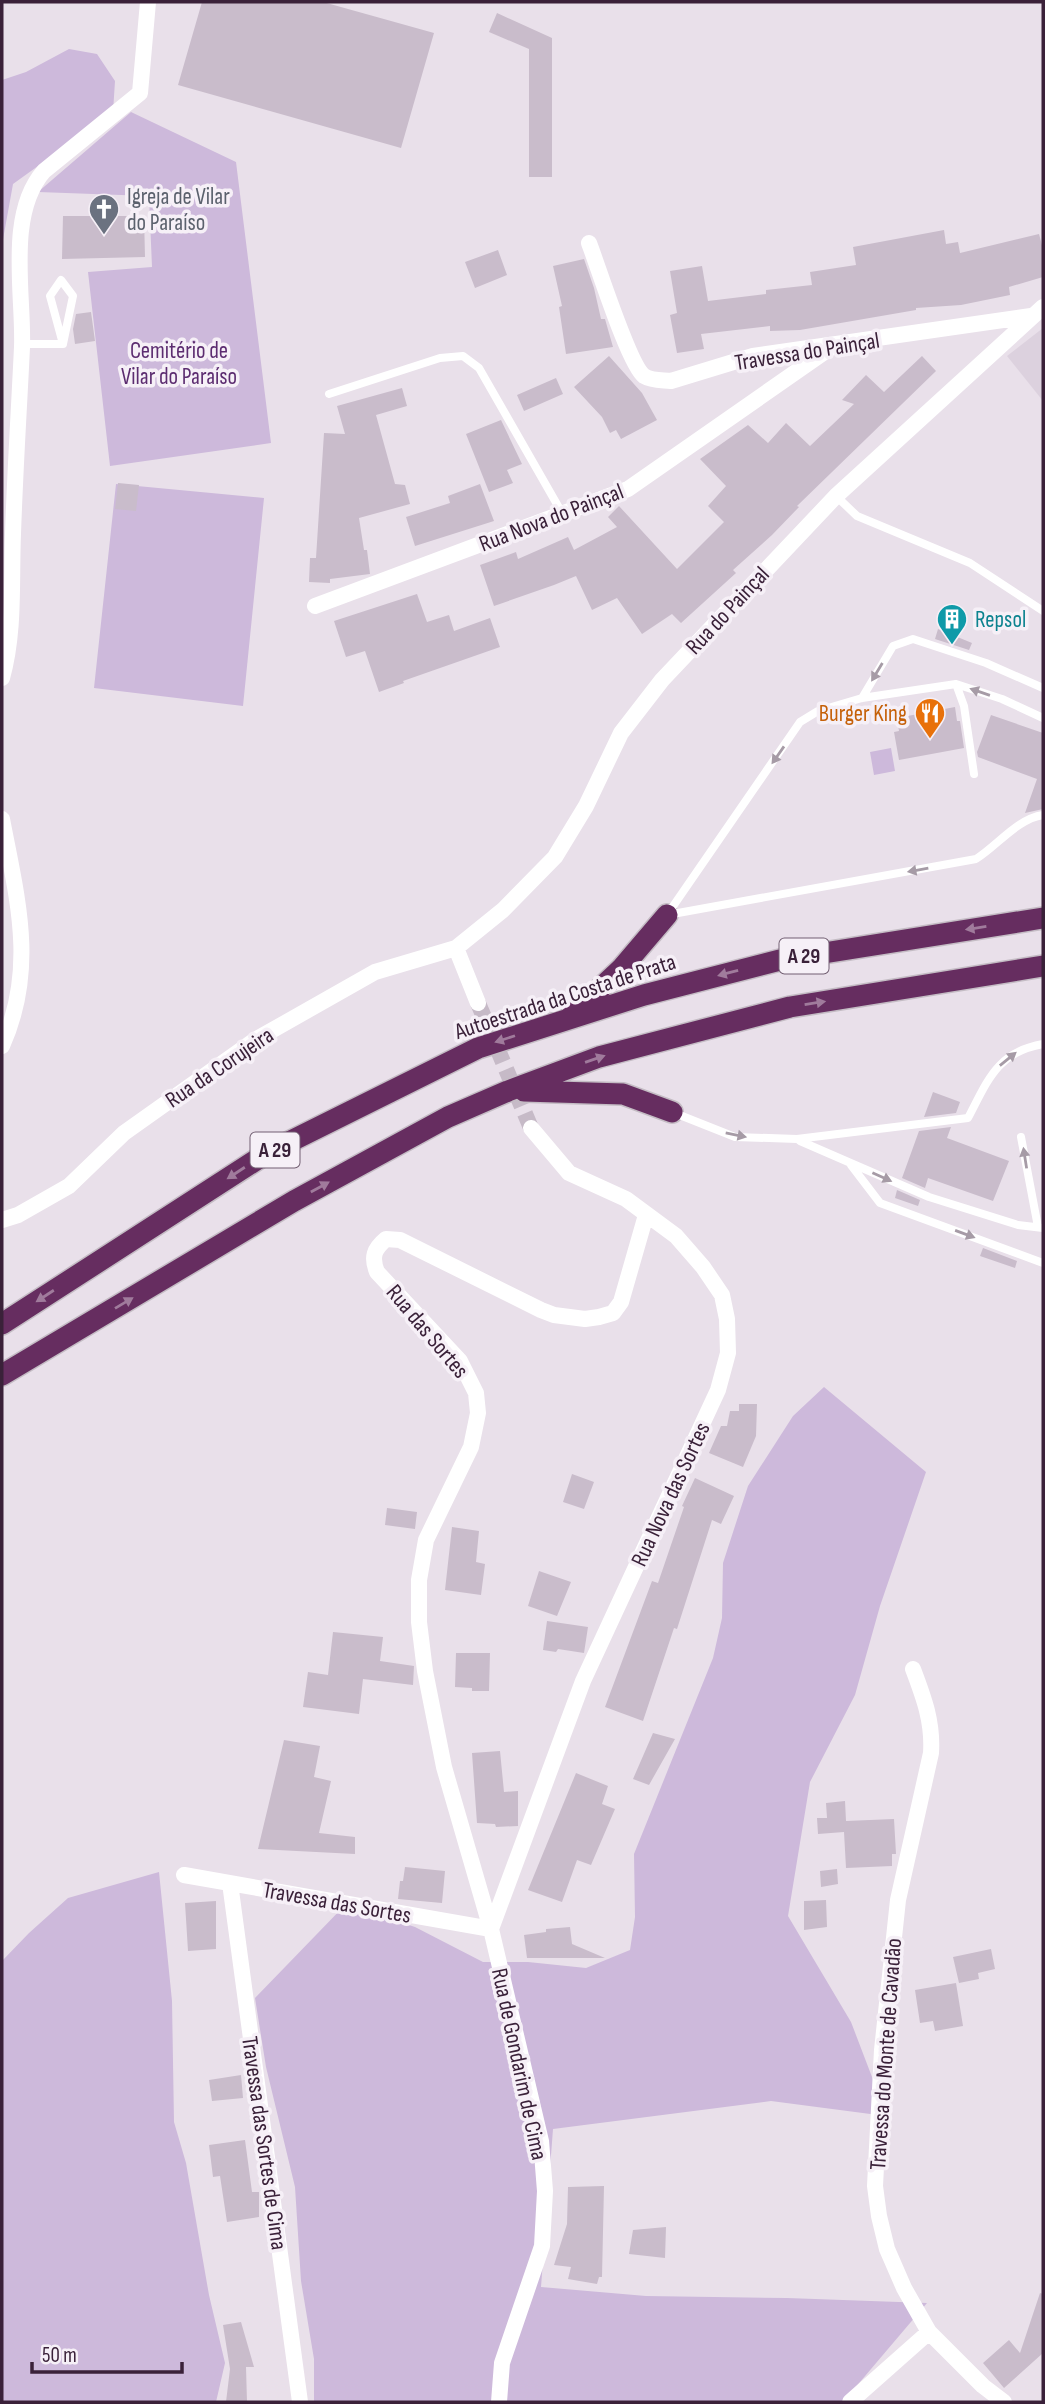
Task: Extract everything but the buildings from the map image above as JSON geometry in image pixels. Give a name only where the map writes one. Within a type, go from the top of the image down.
[{"type":"highway","points":[[570,1017],[621,969],[667,915]]},
{"type":"highway","name":"Autoestrada da Costa de Prata","points":[[2,1324],[267,1153],[478,1048],[570,1017],[780,960],[1043,918]]},
{"type":"highway","name":"A 29","points":[[2,1375],[295,1201],[448,1117],[508,1091],[599,1057],[790,1007],[1043,966]]},
{"type":"highway","points":[[508,1091],[623,1094],[672,1112]]},
{"type":"street","points":[[2,678],[9,643],[16,430],[22,344],[19,293],[22,225],[28,194],[44,171],[139,93],[148,2]]},
{"type":"street","name":"Travessa do Painçal","points":[[589,243],[633,360],[645,377],[657,380],[671,381],[753,355],[1037,312]]},
{"type":"street","name":"Rua do Painçal","points":[[456,948],[503,910],[555,857],[586,806],[621,733],[662,680],[836,496],[1037,312]]},
{"type":"street","name":"Rua Nova do Painçal","points":[[315,606],[628,489],[836,344]]},
{"type":"street","points":[[2,819],[21,916],[23,944],[17,1002],[12,1024],[2,1046]]},
{"type":"street","points":[[456,948],[478,1003]]},
{"type":"street","name":"Rua da Corujeira","points":[[2,1220],[18,1215],[69,1186],[124,1133],[255,1040],[375,972],[456,948]]},
{"type":"street","name":"Rua Nova das Sortes","points":[[491,1929],[583,1681],[718,1390],[728,1353],[727,1319],[722,1295],[703,1267],[676,1236],[626,1199],[569,1173],[531,1128]]},
{"type":"street","name":"Rua das Sortes","points":[[491,1929],[444,1767],[419,1622],[419,1580],[426,1539],[471,1447],[478,1413],[476,1393],[460,1361],[377,1272],[372,1261],[376,1248],[386,1239],[400,1240],[541,1310],[569,1318],[599,1317],[613,1313],[621,1302],[646,1214]]},
{"type":"street","name":"Travessa do Monte de Cavadão","points":[[913,1670],[928,1708],[932,1736],[931,1753],[898,1900],[882,2050],[875,2186],[887,2249],[904,2288],[929,2332],[1004,2402]]},
{"type":"street","name":"Travessa das Sortes","points":[[184,1875],[491,1929]]},
{"type":"street","name":"Travessa das Sortes de Cima","points":[[230,1883],[300,2402]]},
{"type":"street","name":"Rua de Gondarim de Cima","points":[[491,1929],[541,2141],[545,2192],[542,2246],[502,2363],[499,2402]]},
{"type":"street","points":[[850,2402],[929,2332]]},
{"type":"lane","points":[[61,280],[73,296],[63,344],[50,296],[61,280]]},
{"type":"lane","points":[[22,344],[63,344]]},
{"type":"lane","points":[[329,394],[440,358],[463,356],[479,368],[562,513]]},
{"type":"lane","points":[[836,496],[857,516],[970,563],[1043,611]]},
{"type":"lane","points":[[862,698],[893,646],[913,639],[986,663],[1043,688]]},
{"type":"lane","points":[[956,684],[964,706],[974,774]]},
{"type":"lane","points":[[667,915],[800,722],[818,710],[862,698],[956,684],[1002,699],[1043,718]]},
{"type":"lane","points":[[667,915],[976,859],[1021,823],[1043,815]]},
{"type":"lane","points":[[672,1112],[735,1137],[797,1139],[968,1118],[1000,1063],[1023,1048],[1043,1044]]},
{"type":"lane","points":[[797,1139],[929,1198],[1018,1225],[1041,1227],[1021,1137]]},
{"type":"lane","points":[[849,1162],[880,1203],[1043,1263]]},
{"type":"shaded area","points":[[1043,328],[1043,401],[1007,356]]},
{"type":"green space","points":[[69,49],[97,54],[115,81],[113,112],[13,184],[2,245],[2,80],[26,72]]},
{"type":"green space","name":"Cemitério de Vilar do Paraíso","points":[[131,112],[236,162],[271,443],[110,466],[88,272],[152,267],[149,196],[38,192]]},
{"type":"green space","points":[[116,484],[264,498],[243,706],[94,688]]},
{"type":"green space","points":[[891,748],[895,771],[874,775],[870,752]]},
{"type":"green space","points":[[824,1387],[926,1472],[880,1606],[855,1695],[810,1782],[788,1916],[851,2022],[885,2111],[878,2115],[771,2101],[553,2129],[541,2287],[646,2296],[927,2303],[843,2402],[314,2402],[314,2359],[301,2281],[295,2187],[266,2067],[255,1998],[346,1904],[415,1927],[483,1962],[528,1962],[586,1968],[630,1950],[635,1917],[634,1854],[713,1658],[722,1618],[723,1563],[748,1486],[793,1416]]},
{"type":"green space","points":[[159,1872],[172,2001],[174,2122],[186,2163],[209,2295],[225,2363],[216,2402],[2,2402],[2,1961],[68,1898]]},
{"type":"tunnel","points":[[478,1003],[531,1128]]},
{"type":"place","name":"Igreja de Vilar do Paraíso","points":[[104,236]]},
{"type":"place","name":"Repsol","points":[[952,646]]},
{"type":"place","name":"Burger King","points":[[930,740]]}]
